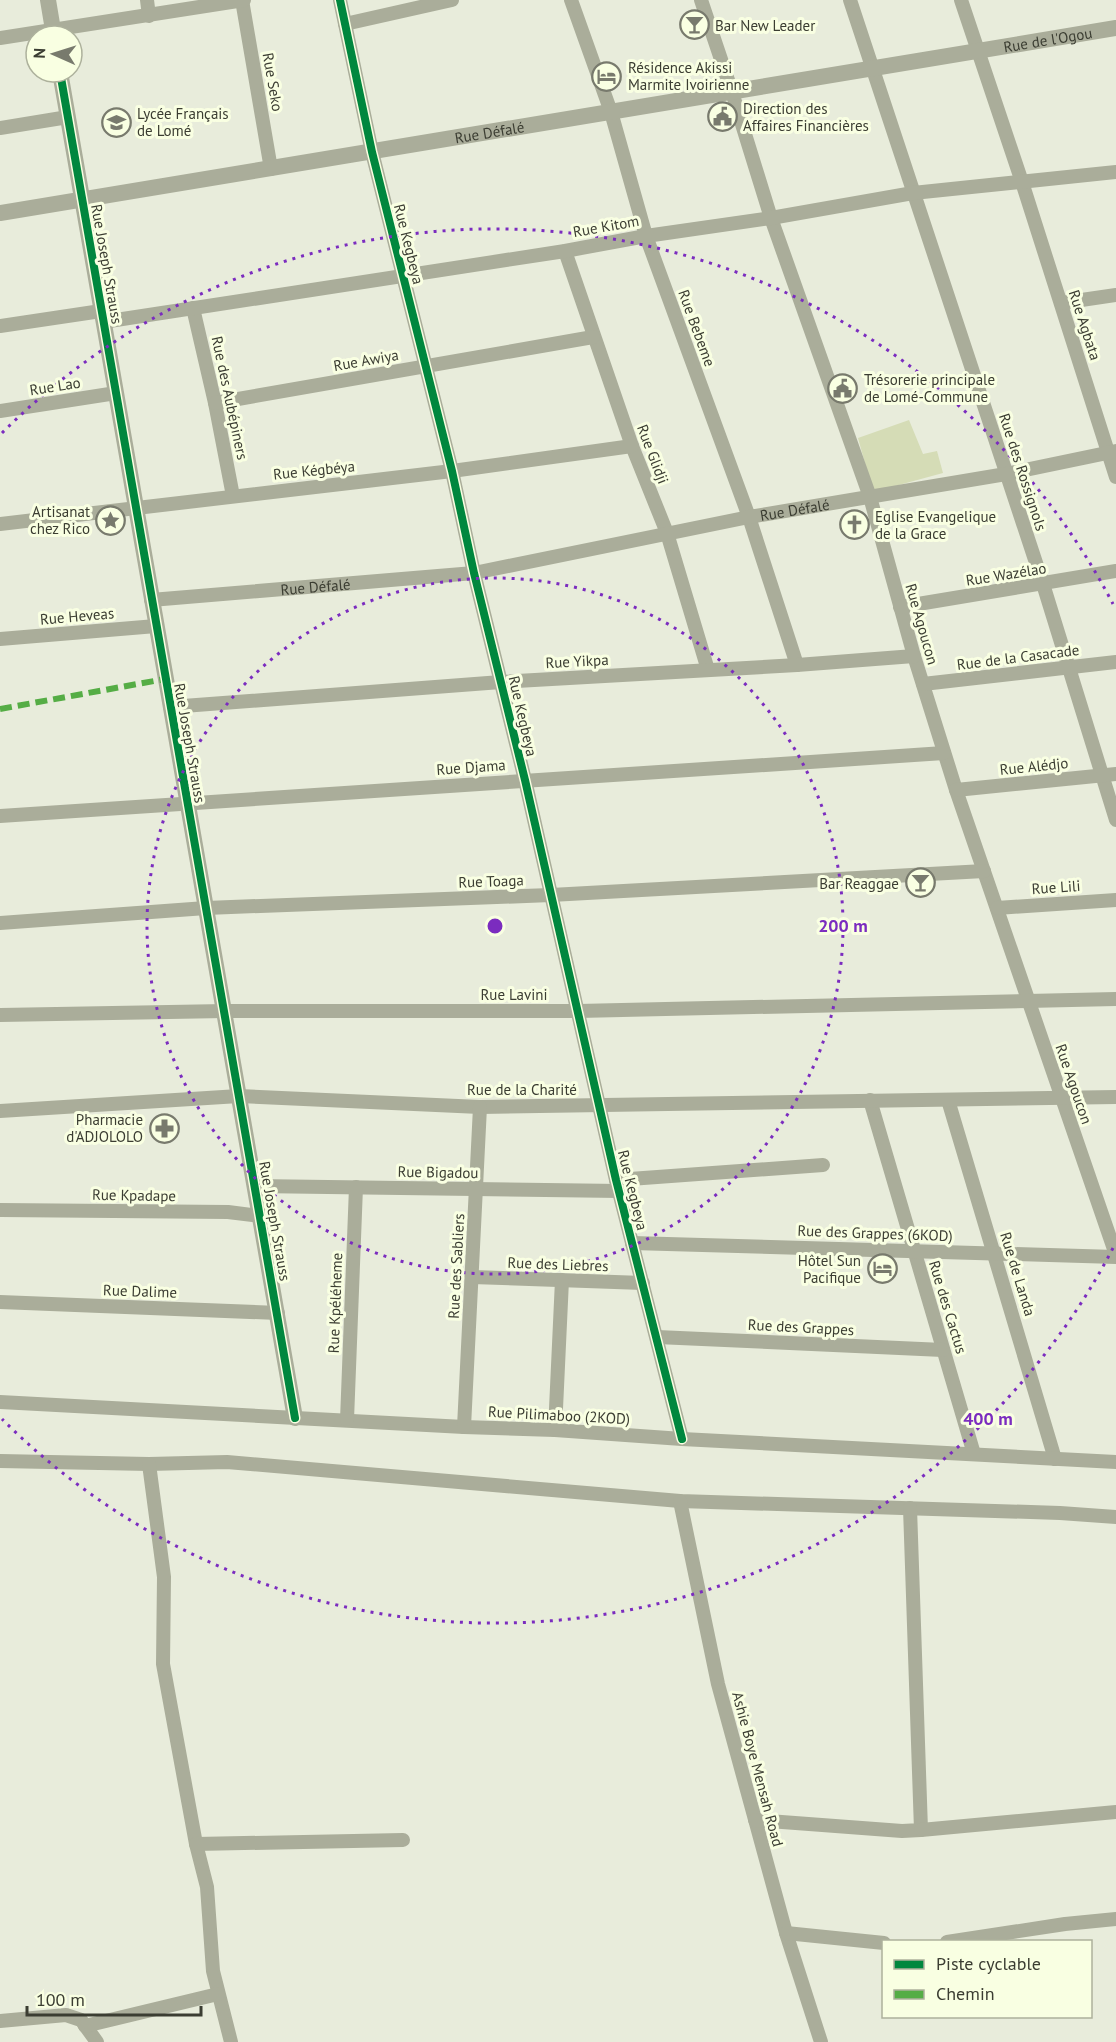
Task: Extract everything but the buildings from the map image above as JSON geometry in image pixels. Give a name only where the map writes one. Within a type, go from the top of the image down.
[{"type":"street","points":[[48,0],[52,24]]},
{"type":"street","points":[[147,0],[149,16]]},
{"type":"street","points":[[84,27],[243,0]]},
{"type":"street","name":"Rue Seko","points":[[243,0],[272,169]]},
{"type":"street","name":"Rue Kegbeya","points":[[340,0],[372,152],[452,471],[598,1104],[682,1439]]},
{"type":"street","points":[[345,24],[452,0]]},
{"type":"street","name":"Rue Bebeme","points":[[571,0],[611,112],[646,236],[748,517],[797,665]]},
{"type":"street","name":"Rue Agoucon","points":[[701,0],[771,218],[870,497],[914,656],[956,790],[1115,1252]]},
{"type":"street","name":"Rue des Rossignols","points":[[850,0],[1043,584],[1116,820]]},
{"type":"street","name":"Rue Agbata","points":[[961,0],[1112,452],[1116,477]]},
{"type":"street","name":"Rue de l'Ogou","points":[[979,51],[1116,28]]},
{"type":"street","points":[[0,38],[24,35]]},
{"type":"street","name":"Rue Défalé","points":[[0,213],[979,51]]},
{"type":"street","name":"Rue Joseph Strauss","points":[[62,84],[295,1418]]},
{"type":"street","points":[[0,128],[68,117]]},
{"type":"street","name":"Rue Kitom","points":[[0,326],[193,308],[771,218],[913,193],[1116,172]]},
{"type":"street","name":"Rue Glidji","points":[[564,251],[632,446],[667,533],[708,670]]},
{"type":"street","points":[[1061,303],[1116,295]]},
{"type":"street","name":"Rue des Aubépiners","points":[[193,308],[233,496]]},
{"type":"street","name":"Rue Awiya","points":[[215,403],[593,337]]},
{"type":"street","name":"Rue Lao","points":[[0,411],[116,393]]},
{"type":"street","name":"Rue Kégbéya","points":[[0,524],[452,471],[632,446]]},
{"type":"street","name":"Rue Défalé","points":[[151,600],[474,573],[748,517],[1006,474],[1112,452]]},
{"type":"street","name":"Rue Wazélao","points":[[900,607],[1116,571]]},
{"type":"street","name":"Rue Heveas","points":[[0,639],[156,626]]},
{"type":"street","name":"Rue Yikpa","points":[[170,707],[501,682],[914,656]]},
{"type":"street","name":"Rue de la Casacade","points":[[923,684],[1116,662]]},
{"type":"street","name":"Rue Djama","points":[[0,816],[944,753]]},
{"type":"street","name":"Rue Alédjo","points":[[956,790],[1116,774]]},
{"type":"street","name":"Rue Toaga","points":[[0,923],[206,908],[551,895],[984,871]]},
{"type":"street","name":"Rue Lili","points":[[997,908],[1116,900]]},
{"type":"street","name":"Rue Lavini","points":[[0,1015],[225,1011],[578,1011],[1116,999]]},
{"type":"street","name":"Rue de la Charité","points":[[0,1111],[239,1096],[480,1107],[1116,1097]]},
{"type":"street","name":"Rue des Cactus","points":[[870,1100],[974,1454]]},
{"type":"street","name":"Rue de Landa","points":[[948,1100],[1055,1459]]},
{"type":"street","name":"Rue des Sabliers","points":[[464,1427],[480,1107]]},
{"type":"street","name":"Rue Bigadou","points":[[255,1186],[476,1190],[618,1186],[823,1165]]},
{"type":"street","name":"Rue Kpéléheme","points":[[347,1420],[356,1187]]},
{"type":"street","name":"Rue Kpadape","points":[[4,1210],[228,1212],[260,1216]]},
{"type":"street","name":"Rue des Grappes (6KOD)","points":[[632,1243],[994,1253],[1115,1252]]},
{"type":"street","name":"Rue des Liebres","points":[[472,1277],[643,1283]]},
{"type":"street","points":[[555,1430],[562,1280]]},
{"type":"street","name":"Rue Dalime","points":[[0,1302],[278,1313]]},
{"type":"street","name":"Rue des Grappes","points":[[657,1337],[943,1350]]},
{"type":"street","name":"Rue Pilimaboo (2KOD)","points":[[0,1402],[555,1430],[1116,1462]]},
{"type":"street","points":[[0,1461],[149,1464],[227,1462],[680,1501],[1060,1513],[1116,1518]]},
{"type":"street","points":[[149,1464],[164,1577],[163,1664],[196,1844],[207,1887],[213,1971],[231,2042]]},
{"type":"street","name":"Ashie Boye Mensah Road","points":[[680,1501],[718,1684],[786,1933],[822,2042]]},
{"type":"street","points":[[910,1508],[921,1830]]},
{"type":"street","points":[[755,1820],[902,1831],[1116,1812]]},
{"type":"street","points":[[196,1844],[404,1840]]},
{"type":"street","points":[[955,1940],[1116,1919]]},
{"type":"street","points":[[786,1933],[882,1943]]},
{"type":"street","points":[[85,2026],[218,1994]]},
{"type":"street","points":[[0,2021],[66,2015],[81,2020],[97,2042]]},
{"type":"green space","points":[[909,420],[923,454],[937,451],[943,473],[873,492],[858,438]]},
{"type":"marked path","points":[[0,709],[165,679]]},
{"type":"cycle path","points":[[340,0],[372,152],[452,471],[616,1180],[682,1439]]},
{"type":"cycle path","points":[[62,84],[295,1418]]},
{"type":"place","name":"Bar New Leader","points":[[694,25]]},
{"type":"place","name":"Résidence Akissi Marmite Ivoirienne","points":[[607,76]]},
{"type":"place","name":"Direction des Affaires Financières","points":[[722,117]]},
{"type":"place","name":"Lycée Français de Lomé","points":[[116,122]]},
{"type":"place","name":"Trésorerie principale de Lomé-Commune","points":[[843,388]]},
{"type":"place","name":"Artisanat chez Rico","points":[[111,520]]},
{"type":"place","name":"Eglise Evangelique de la Grace","points":[[854,525]]},
{"type":"place","name":"Bar Reaggae","points":[[920,883]]},
{"type":"place","name":"Pharmacie d'ADJOLOLO","points":[[164,1128]]},
{"type":"place","name":"Hôtel Sun Pacifique","points":[[882,1269]]}]
